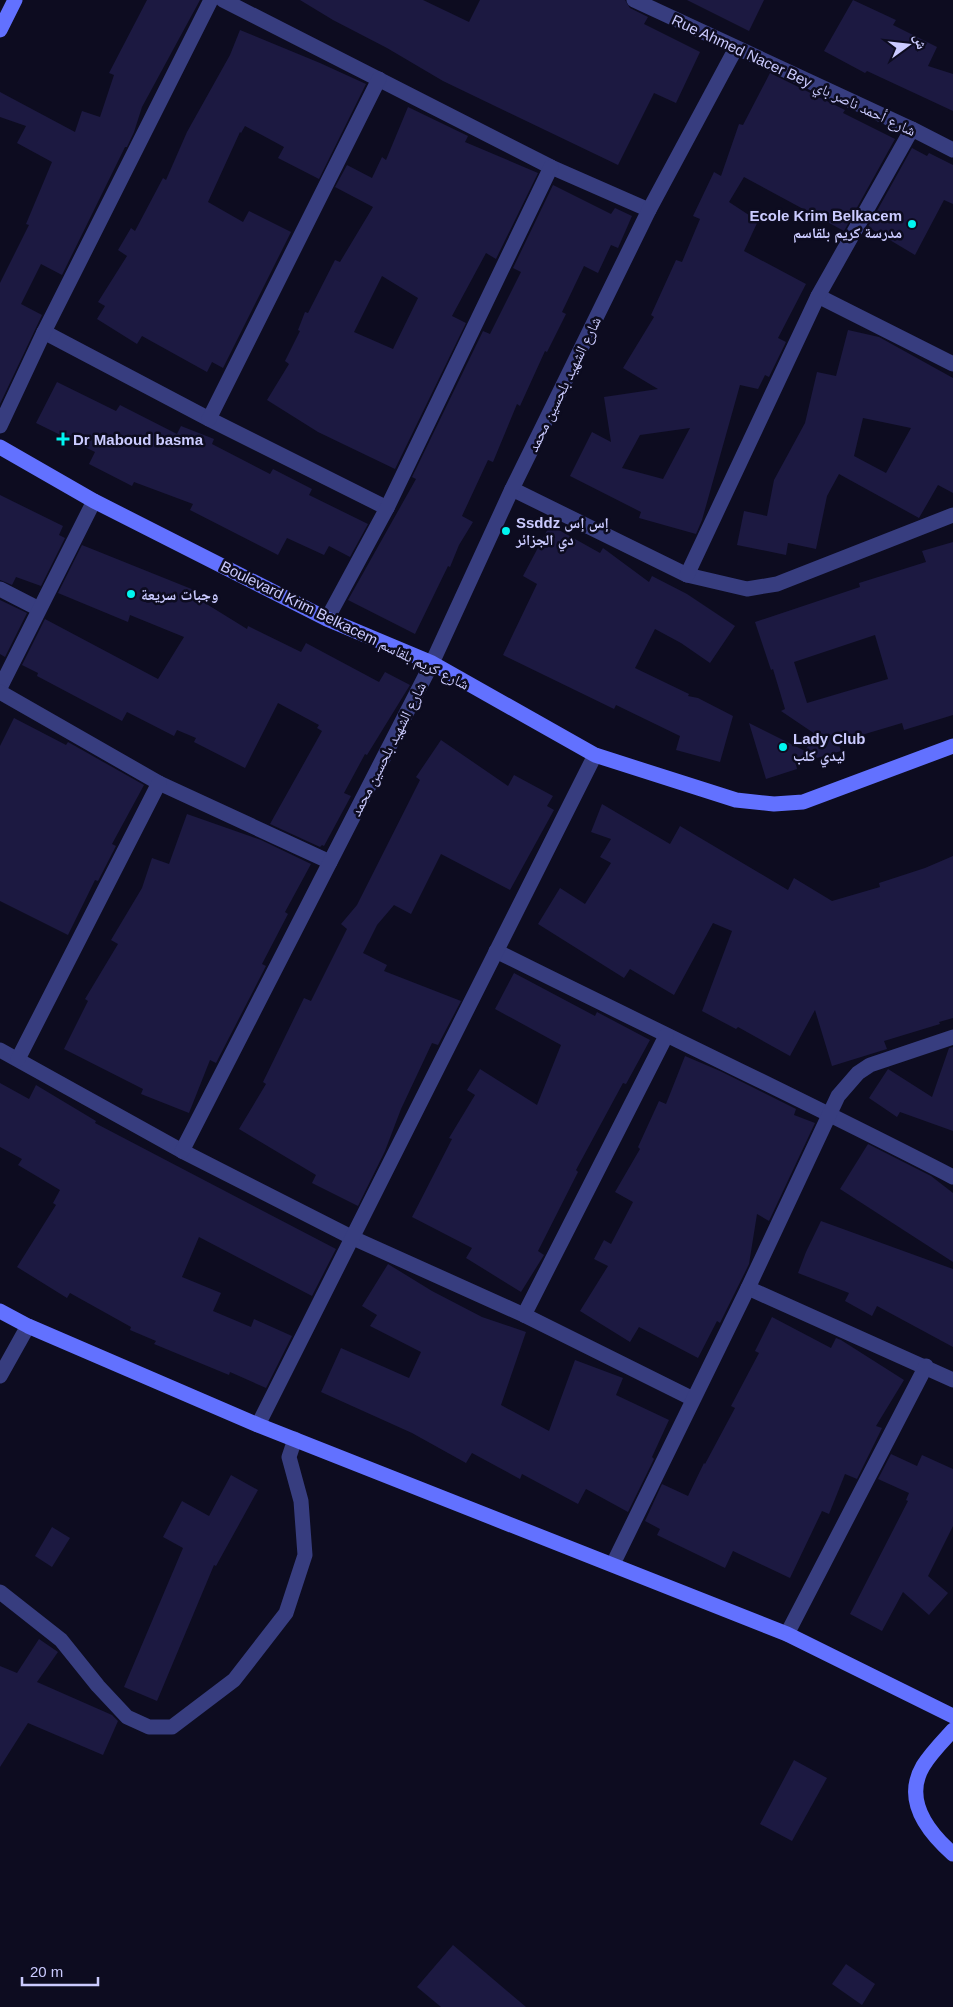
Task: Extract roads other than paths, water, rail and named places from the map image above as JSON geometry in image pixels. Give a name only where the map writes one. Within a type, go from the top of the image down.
[{"type":"street","points":[[0,30],[15,0]]},
{"type":"street","points":[[0,426],[44,332],[211,0]]},
{"type":"street","points":[[223,0],[551,167],[649,210]]},
{"type":"street","name":"Rue Ahmed Nacer Bey شارع أحمد ناصر باي","points":[[634,0],[953,150]]},
{"type":"street","name":"شارع الشهيد بلحسين محمد","points":[[182,1151],[432,663],[512,489],[649,210],[736,48]]},
{"type":"street","points":[[208,419],[379,79]]},
{"type":"street","points":[[688,575],[818,296],[912,130]]},
{"type":"street","points":[[327,619],[387,508],[551,167]]},
{"type":"street","points":[[818,296],[953,364]]},
{"type":"street","points":[[44,332],[208,419],[387,508]]},
{"type":"street","name":"Boulevard Krim Belkacem شارع كريم بلقاسم","points":[[0,447],[94,501],[327,619],[432,663],[594,755],[736,800],[774,804],[803,802],[953,746]]},
{"type":"street","points":[[512,489],[688,575],[747,589],[766,587],[953,515]]},
{"type":"street","points":[[0,688],[94,501]]},
{"type":"street","points":[[0,589],[39,609]]},
{"type":"street","points":[[0,692],[159,783],[330,862]]},
{"type":"street","points":[[258,1424],[594,755]]},
{"type":"street","points":[[18,1059],[159,783]]},
{"type":"street","points":[[496,951],[666,1036],[830,1113],[953,1176]]},
{"type":"street","points":[[524,1315],[666,1036]]},
{"type":"street","points":[[613,1564],[748,1288],[838,1096],[848,1083],[870,1065],[953,1037]]},
{"type":"street","points":[[0,1050],[182,1151],[353,1238],[524,1315],[693,1399]]},
{"type":"street","points":[[748,1288],[926,1366],[953,1380]]},
{"type":"street","points":[[0,1311],[28,1326],[258,1424],[787,1634],[953,1716]]},
{"type":"street","points":[[0,1376],[28,1326]]},
{"type":"street","points":[[787,1634],[926,1366]]},
{"type":"street","points":[[0,1592],[61,1640],[98,1686],[127,1717],[149,1727],[172,1727],[234,1680],[286,1614],[305,1555],[301,1501],[289,1457],[295,1439]]},
{"type":"street","points":[[953,1730],[923,1766],[916,1785],[916,1805],[927,1827],[953,1854]]},
{"type":"place","name":"Ecole Krim Belkacem مدرسة كريم بلقاسم","points":[[912,224]]},
{"type":"place","name":"Dr Maboud basma","points":[[63,439]]},
{"type":"place","name":"Ssddz إس إس دي الجزائر","points":[[506,531]]},
{"type":"place","name":"وجبات سريعة","points":[[131,594]]},
{"type":"place","name":"Lady Club ليدي كلب","points":[[783,747]]}]
